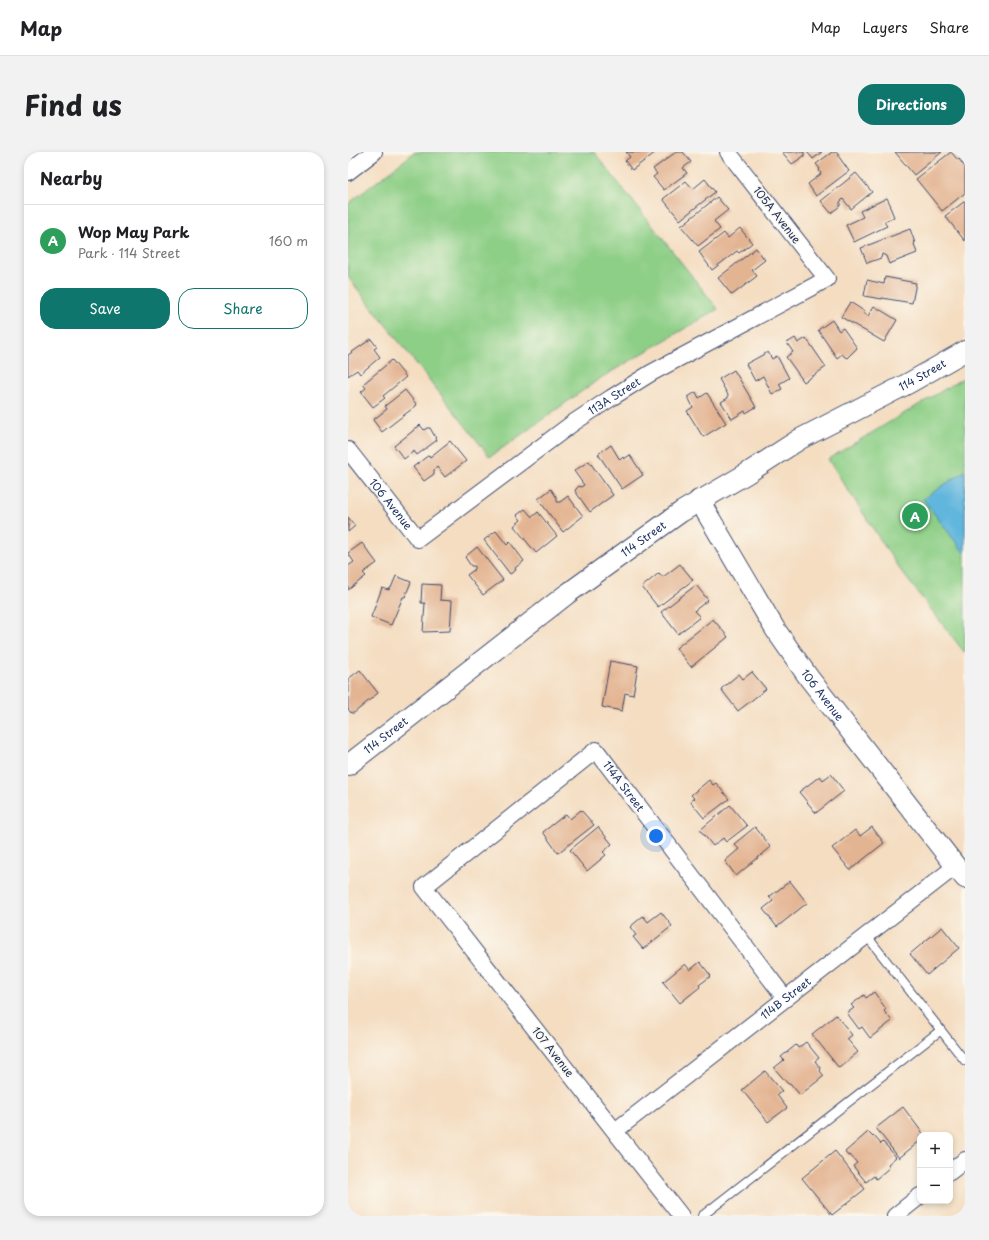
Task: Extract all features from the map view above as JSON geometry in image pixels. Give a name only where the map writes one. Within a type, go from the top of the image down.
[{"type":"street","points":[[348,172],[374,152]]},
{"type":"street","name":"105A Avenue","points":[[728,152],[826,279]]},
{"type":"street","name":"113A Street","points":[[418,539],[573,423],[611,398],[651,373],[826,279]]},
{"type":"street","name":"114 Street","points":[[348,765],[567,594],[658,527],[699,500],[746,474],[800,439],[908,383],[965,351]]},
{"type":"street","name":"106 Avenue","points":[[348,450],[418,539]]},
{"type":"street","name":"106 Avenue","points":[[699,500],[775,629],[804,672],[960,872]]},
{"type":"street","name":"114A Street","points":[[424,888],[596,750],[785,998]]},
{"type":"street","name":"114B Street","points":[[615,1131],[866,935],[960,872]]},
{"type":"street","name":"107 Avenue","points":[[424,888],[681,1216]]},
{"type":"street","points":[[953,1170],[965,1160]]},
{"type":"street","points":[[895,1216],[917,1198]]},
{"type":"lane","points":[[866,935],[965,1061]]},
{"type":"lane","points":[[702,1216],[941,1030]]},
{"type":"green space","points":[[415,152],[594,152],[718,309],[599,379],[490,457],[348,277],[348,204]]},
{"type":"green space","points":[[965,377],[965,653],[898,567],[828,459]]},
{"type":"water","points":[[965,471],[965,554],[923,499]]},
{"type":"building","points":[[626,152],[656,152],[632,170],[625,161],[630,157]]},
{"type":"building","points":[[676,152],[683,152],[691,162],[683,168],[687,173],[664,190],[653,177],[657,174],[653,169]]},
{"type":"building","points":[[782,152],[804,152],[804,156],[792,164]]},
{"type":"building","points":[[807,152],[822,152],[813,159]]},
{"type":"building","points":[[832,152],[837,152],[849,171],[816,196],[808,184],[821,174],[820,169],[816,164]]},
{"type":"building","points":[[895,152],[942,152],[914,175]]},
{"type":"building","points":[[951,152],[965,167],[965,193],[942,211],[916,179]]},
{"type":"building","points":[[856,173],[872,192],[851,209],[843,199],[840,202],[840,206],[831,213],[821,201]]},
{"type":"building","points":[[705,179],[715,192],[680,220],[663,199],[686,181],[693,189]]},
{"type":"building","points":[[717,197],[728,210],[714,221],[720,229],[698,246],[681,226]]},
{"type":"building","points":[[887,198],[894,217],[884,222],[887,226],[854,242],[846,225],[863,217],[860,211]]},
{"type":"building","points":[[965,201],[965,241],[945,216]]},
{"type":"building","points":[[740,228],[752,243],[739,253],[737,251],[712,270],[699,252],[724,233],[728,238]]},
{"type":"building","points":[[910,229],[917,253],[889,264],[886,256],[882,254],[881,258],[867,263],[861,248]]},
{"type":"building","points":[[756,248],[765,260],[752,270],[757,276],[732,295],[718,278]]},
{"type":"building","points":[[885,277],[916,283],[912,303],[864,296],[867,280],[884,284]]},
{"type":"building","points":[[850,302],[864,311],[868,316],[874,306],[897,320],[884,342],[841,317]]},
{"type":"building","points":[[832,320],[839,331],[843,328],[857,348],[847,358],[842,354],[837,358],[818,330]]},
{"type":"building","points":[[795,338],[798,343],[806,338],[826,367],[804,382],[786,357],[793,352],[787,343]]},
{"type":"building","points":[[371,339],[377,347],[374,349],[380,357],[360,374],[357,370],[348,376],[348,355]]},
{"type":"building","points":[[768,352],[772,359],[777,356],[789,378],[779,384],[782,389],[772,394],[763,376],[755,381],[746,364]]},
{"type":"building","points":[[392,360],[406,377],[383,396],[385,398],[373,407],[361,392],[366,388],[363,384]]},
{"type":"building","points":[[734,370],[756,407],[746,413],[745,411],[732,419],[721,402],[728,398],[728,395],[719,379]]},
{"type":"building","points":[[405,390],[417,405],[382,432],[373,420],[387,409],[385,406]]},
{"type":"building","points":[[696,392],[699,398],[707,393],[726,423],[703,437],[687,411],[693,407],[688,397]]},
{"type":"building","points":[[420,425],[424,430],[430,428],[437,440],[417,455],[414,451],[404,459],[394,446]]},
{"type":"building","points":[[450,441],[466,461],[445,477],[437,467],[434,470],[434,474],[424,481],[413,467],[429,455],[430,457]]},
{"type":"building","points":[[611,445],[620,460],[623,457],[624,459],[630,455],[643,475],[622,489],[598,454]]},
{"type":"building","points":[[589,461],[613,495],[590,512],[575,491],[579,486],[581,487],[584,485],[574,471]]},
{"type":"building","points":[[551,489],[557,498],[557,502],[560,502],[568,496],[583,516],[563,532],[538,499]]},
{"type":"building","points":[[525,509],[532,517],[538,512],[557,536],[536,553],[514,526],[521,520],[517,515]]},
{"type":"building","points":[[348,517],[355,526],[348,532]]},
{"type":"building","points":[[496,531],[507,545],[510,542],[524,561],[510,574],[484,540]]},
{"type":"building","points":[[362,543],[377,563],[363,573],[366,576],[348,590],[348,566],[354,562],[348,553]]},
{"type":"building","points":[[477,547],[503,580],[483,595],[467,575],[475,569],[475,566],[471,566],[465,557]]},
{"type":"building","points":[[680,564],[693,580],[658,607],[642,587],[659,573],[663,577]]},
{"type":"building","points":[[396,576],[411,582],[391,625],[371,617],[382,588],[389,590]]},
{"type":"building","points":[[422,584],[441,585],[440,600],[452,601],[450,631],[423,632],[425,603],[421,603]]},
{"type":"building","points":[[696,585],[708,600],[694,611],[700,617],[678,634],[661,612]]},
{"type":"building","points":[[713,619],[728,637],[691,667],[676,648]]},
{"type":"building","points":[[610,661],[638,666],[633,695],[625,693],[622,711],[602,707]]},
{"type":"building","points":[[360,670],[378,693],[354,713],[351,713],[348,709],[348,679]]},
{"type":"building","points":[[752,672],[766,689],[738,711],[721,689],[739,674],[743,679]]},
{"type":"building","points":[[831,774],[844,791],[816,813],[799,792],[820,776],[823,780]]},
{"type":"building","points":[[709,780],[713,785],[716,783],[729,799],[704,818],[690,801],[694,798],[691,795]]},
{"type":"building","points":[[730,805],[747,826],[726,842],[723,838],[713,846],[700,830]]},
{"type":"building","points":[[581,810],[594,825],[558,853],[543,832],[566,814],[570,819]]},
{"type":"building","points":[[598,827],[612,844],[603,852],[606,855],[587,871],[570,850]]},
{"type":"building","points":[[755,827],[771,847],[736,876],[725,861],[739,849],[734,844]]},
{"type":"building","points":[[872,827],[884,843],[850,870],[832,848],[855,830],[860,836]]},
{"type":"building","points":[[790,881],[807,903],[777,927],[763,909],[773,901],[769,897]]},
{"type":"building","points":[[661,912],[672,926],[643,949],[633,937],[636,935],[630,927],[643,916],[648,922]]},
{"type":"building","points":[[942,927],[959,948],[927,975],[910,954]]},
{"type":"building","points":[[700,962],[711,976],[680,1003],[663,982],[685,964],[690,970]]},
{"type":"building","points":[[874,992],[886,1009],[884,1011],[892,1021],[870,1038],[862,1027],[859,1029],[847,1013],[854,1008],[851,1005],[864,995],[866,998]]},
{"type":"building","points":[[836,1015],[852,1035],[847,1039],[858,1052],[839,1068],[812,1034]]},
{"type":"building","points":[[806,1042],[819,1058],[815,1061],[824,1076],[800,1095],[774,1068],[784,1060],[781,1057],[796,1045],[798,1048]]},
{"type":"building","points":[[765,1071],[782,1091],[777,1095],[787,1108],[768,1122],[742,1090]]},
{"type":"building","points":[[903,1107],[922,1132],[917,1132],[917,1143],[899,1158],[876,1128]]},
{"type":"building","points":[[868,1132],[881,1144],[883,1142],[896,1157],[888,1164],[890,1167],[876,1179],[874,1176],[866,1182],[853,1166],[857,1163],[845,1152]]},
{"type":"building","points":[[835,1151],[865,1189],[832,1215],[802,1178]]},
{"type":"place","name":"Wop May Park","points":[[915,516]]}]
